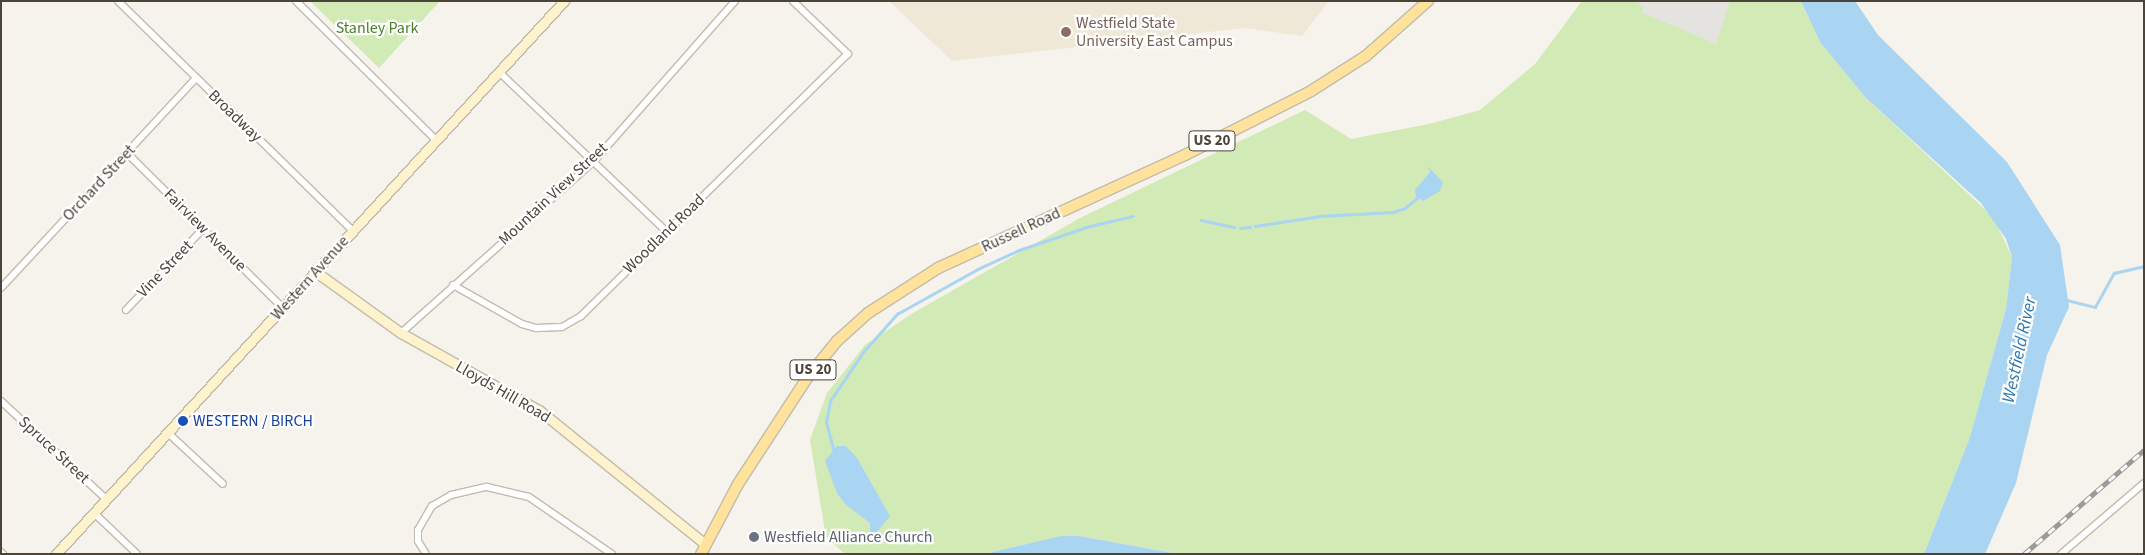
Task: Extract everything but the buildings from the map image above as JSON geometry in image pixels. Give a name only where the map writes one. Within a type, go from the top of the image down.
[{"type":"main road","name":"Western Avenue","points":[[56,554],[564,1]]},
{"type":"main road","name":"Russell Road","points":[[703,549],[738,484],[807,378],[837,341],[868,313],[938,268],[1185,155],[1311,91],[1359,62],[1428,1]]},
{"type":"main road","name":"Lloyds Hill Road","points":[[316,272],[401,332],[539,410],[703,549]]},
{"type":"street","name":"Broadway","points":[[118,1],[353,231]]},
{"type":"street","points":[[296,1],[436,140]]},
{"type":"street","name":"Mountain View Street","points":[[401,332],[594,161],[735,1]]},
{"type":"street","name":"Woodland Road","points":[[454,285],[522,324],[536,328],[562,327],[581,316],[848,54],[793,1]]},
{"type":"street","points":[[499,72],[666,232]]},
{"type":"street","name":"Orchard Street","points":[[1,288],[196,78]]},
{"type":"street","name":"Fairview Avenue","points":[[127,153],[283,308]]},
{"type":"street","name":"Vine Street","points":[[126,310],[203,229]]},
{"type":"street","name":"Spruce Street","points":[[1,401],[106,499]]},
{"type":"street","points":[[167,432],[223,484]]},
{"type":"street","points":[[2061,554],[2144,483]]},
{"type":"street","points":[[426,554],[418,541],[418,530],[432,506],[451,495],[487,487],[529,497],[612,554]]},
{"type":"street","points":[[94,513],[137,554]]},
{"type":"shaded area","name":"Westfield State University East Campus","points":[[889,1],[1329,1],[1302,36],[1245,28],[952,61]]},
{"type":"shaded area","points":[[1634,1],[1730,1],[1716,44],[1641,12],[1644,7]]},
{"type":"green space","name":"Stanley Park","points":[[310,1],[440,1],[379,68]]},
{"type":"green space","points":[[1582,1],[1801,1],[1820,42],[1865,97],[1993,217],[2012,257],[2006,309],[1970,437],[1924,554],[1178,554],[1079,536],[1061,536],[984,554],[845,554],[826,537],[810,440],[827,393],[865,345],[913,313],[1080,218],[1305,110],[1351,139],[1429,124],[1480,110],[1535,64]]},
{"type":"water","name":"Westfield River","points":[[1801,1],[1855,1],[1878,35],[2007,162],[2060,245],[2069,307],[2047,355],[2016,483],[1985,554],[1924,554],[1970,437],[2006,309],[2012,257],[2006,239],[1981,203],[1865,97],[1820,42]]},
{"type":"water","points":[[1427,166],[1443,182],[1440,191],[1423,201],[1416,196],[1415,190],[1430,172]]},
{"type":"water","points":[[837,446],[846,446],[857,458],[890,516],[877,532],[870,534],[870,523],[846,505],[837,493],[825,461]]},
{"type":"water","points":[[1061,536],[1079,536],[1178,554],[984,554]]},
{"type":"waterway","points":[[1255,226],[1320,216],[1393,212],[1405,208],[1417,198]]},
{"type":"waterway","points":[[834,452],[826,422],[830,401],[864,351],[897,314],[978,269],[1019,250],[1090,226],[1133,216]]},
{"type":"waterway","points":[[1201,220],[1234,227]]},
{"type":"waterway","points":[[1240,228],[1250,227]]},
{"type":"waterway","points":[[2067,300],[2095,307],[2114,273],[2144,266]]},
{"type":"railway","points":[[2024,554],[2144,450]]},
{"type":"place","name":"Westfield State University East Campus","points":[[1066,32]]},
{"type":"place","name":"WESTERN / BIRCH","points":[[183,421]]},
{"type":"place","name":"Westfield Alliance Church","points":[[754,537]]}]
